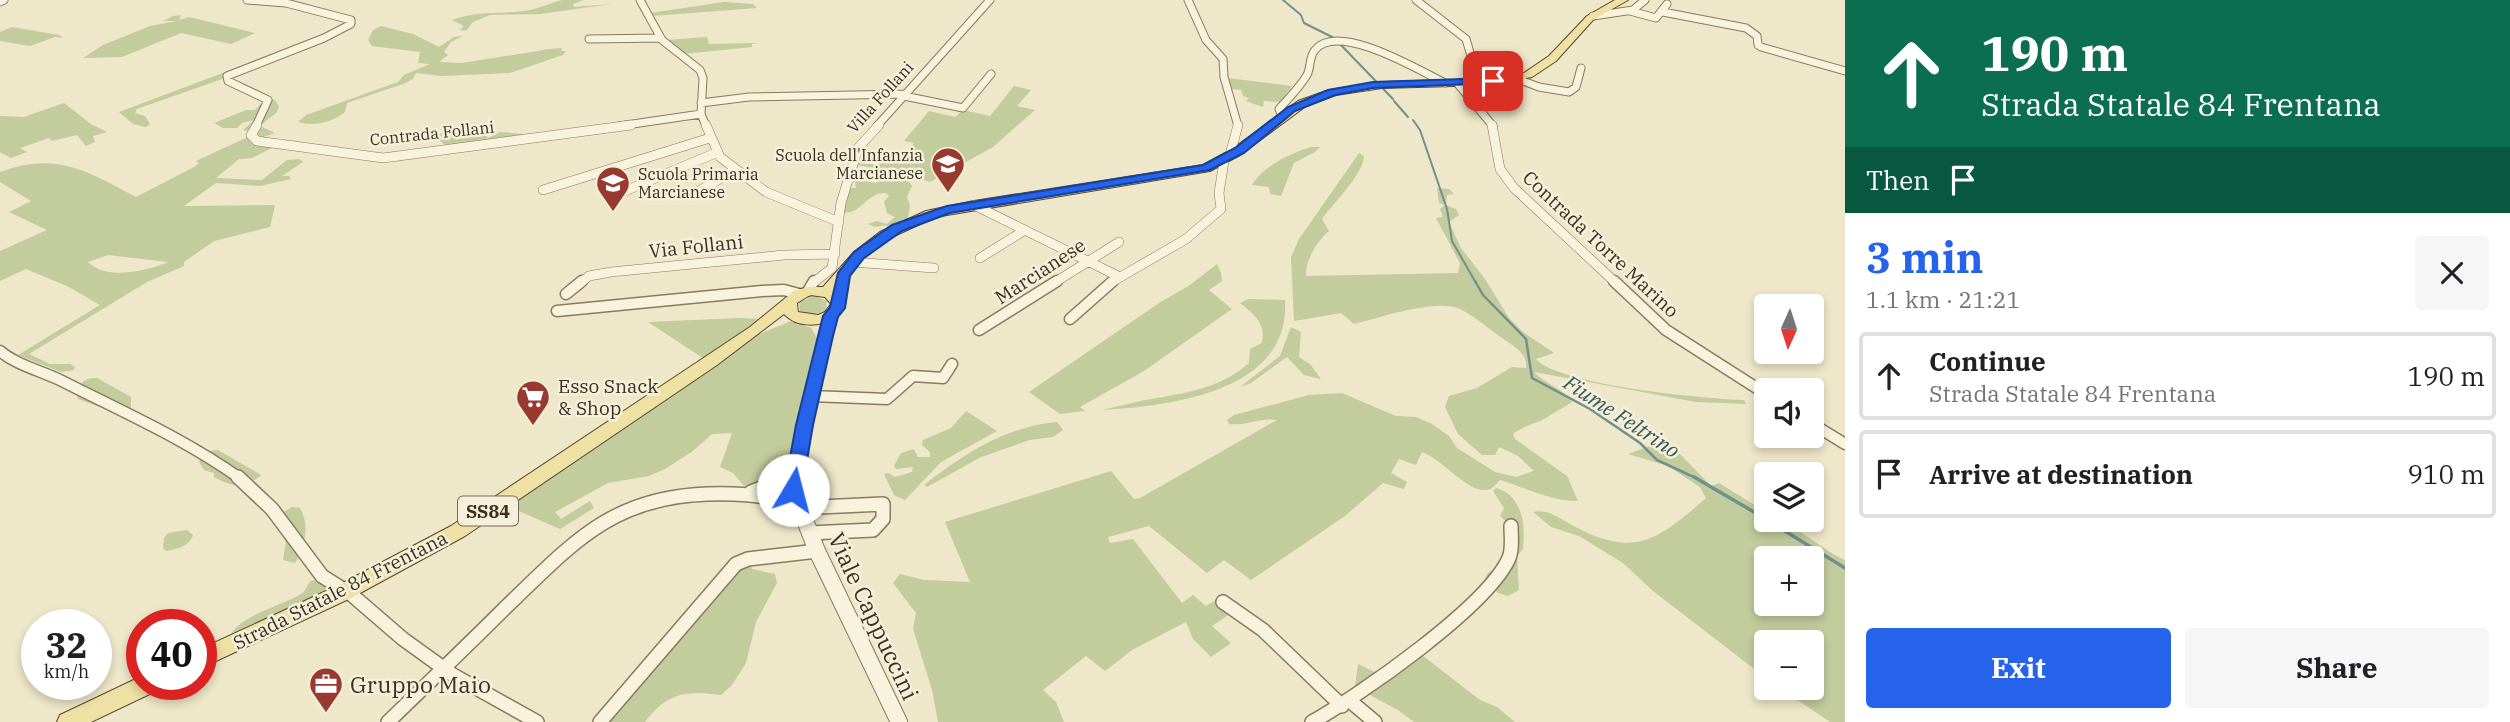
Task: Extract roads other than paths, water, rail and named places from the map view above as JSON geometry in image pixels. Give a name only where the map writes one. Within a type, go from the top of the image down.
[{"type":"main road","points":[[803,319],[788,310],[843,276],[852,262],[885,235],[911,221],[974,205],[1175,175],[1229,158],[1299,105],[1352,88],[1479,83],[1515,78],[1546,65],[1593,16],[1623,0]]},
{"type":"main road","points":[[815,292],[838,308],[830,316]]},
{"type":"main road","name":"Strada Statale 84 Frentana","points":[[217,652],[344,592],[458,531],[815,292]]},
{"type":"main road","name":"SS84","points":[[803,319],[830,316]]},
{"type":"main road","name":"Strada Statale 84 Frentana","points":[[755,330],[803,319]]},
{"type":"main road","points":[[68,722],[126,694]]},
{"type":"street","name":"Contrada Follani","points":[[247,0],[286,3],[321,14],[344,17],[351,20],[352,24],[324,38],[227,76],[228,81],[268,100],[267,108],[251,135],[257,141],[383,158],[701,114]]},
{"type":"street","points":[[640,0],[661,38],[700,70],[703,78],[701,114],[718,152],[735,170],[766,192],[839,222]]},
{"type":"street","name":"Villa Follani","points":[[815,292],[832,268],[841,202],[858,148],[990,0]]},
{"type":"street","points":[[1070,319],[1120,277],[1170,250],[1206,226],[1221,209],[1219,193],[1238,125],[1224,77],[1223,59],[1206,40],[1188,0]]},
{"type":"street","points":[[1416,0],[1465,38],[1469,45],[1470,63],[1479,83]]},
{"type":"street","points":[[1593,16],[1630,11],[1641,6],[1645,0]]},
{"type":"street","points":[[1663,12],[1662,7],[1667,4]]},
{"type":"street","points":[[1630,11],[1654,18],[1663,12],[1745,27],[1758,36],[1758,45],[1761,47],[1845,71]]},
{"type":"street","points":[[589,39],[661,38]]},
{"type":"street","points":[[1282,116],[1279,109],[1307,75],[1313,51],[1325,43],[1349,40],[1363,43],[1451,83]]},
{"type":"street","points":[[1515,78],[1545,89],[1569,92],[1576,87],[1581,68]]},
{"type":"street","points":[[701,103],[749,97],[905,95],[963,108],[991,74]]},
{"type":"street","name":"Contrada Torre Marino","points":[[1451,83],[1493,126],[1500,169],[1514,188],[1666,330],[1754,386]]},
{"type":"street","points":[[543,190],[710,138]]},
{"type":"street","points":[[613,196],[718,152]]},
{"type":"street","points":[[692,195],[735,170]]},
{"type":"street","points":[[974,205],[1120,277]]},
{"type":"street","points":[[980,258],[1025,230]]},
{"type":"street","name":"Marcianese","points":[[979,330],[1119,242]]},
{"type":"street","name":"Via Follani","points":[[566,295],[589,276],[611,272],[784,255],[835,254]]},
{"type":"street","points":[[852,262],[934,268]]},
{"type":"street","points":[[557,311],[762,291],[815,292]]},
{"type":"street","points":[[793,490],[830,316]]},
{"type":"street","points":[[803,319],[825,336]]},
{"type":"street","points":[[0,351],[8,358],[38,369],[206,454],[255,492],[272,509],[322,576],[352,595],[443,669],[537,722]]},
{"type":"street","points":[[811,396],[887,399],[913,376],[946,377],[952,364]]},
{"type":"street","points":[[1824,431],[1845,444]]},
{"type":"street","points":[[388,722],[570,546],[597,525],[646,502],[745,493],[778,483],[795,472]]},
{"type":"street","points":[[778,483],[793,490]]},
{"type":"street","points":[[778,498],[793,490]]},
{"type":"street","name":"Viale Cappuccini","points":[[793,490],[817,551],[899,722]]},
{"type":"street","points":[[745,493],[778,498],[798,506],[883,504],[883,519],[873,530],[809,533]]},
{"type":"street","points":[[1312,722],[1346,703],[1442,630],[1496,579],[1510,556],[1511,526]]},
{"type":"street","points":[[600,722],[736,564],[762,557],[817,551]]},
{"type":"street","points":[[1223,602],[1264,629],[1346,703],[1375,722]]},
{"type":"waterway","name":"Fiume Feltrino","points":[[1283,0],[1301,15],[1304,23],[1334,38]]},
{"type":"waterway","name":"Fiume Feltrino","points":[[1340,44],[1393,99]]},
{"type":"waterway","name":"Fiume Feltrino","points":[[1394,101],[1408,117]]},
{"type":"waterway","name":"Fiume Feltrino","points":[[1413,120],[1420,130],[1447,209],[1452,241],[1476,283]]},
{"type":"waterway","name":"Fiume Feltrino","points":[[1475,281],[1483,295],[1526,339],[1532,378],[1590,409],[1640,443],[1657,460],[1695,478]]},
{"type":"waterway","name":"Fiume Feltrino","points":[[1695,478],[1754,512]]},
{"type":"waterway","name":"Fiume Feltrino","points":[[1786,532],[1845,568]]},
{"type":"place","name":"Scuola dell'Infanzia Marcianese","points":[[948,194]]},
{"type":"place","name":"Scuola Primaria Marcianese","points":[[613,213]]},
{"type":"place","name":"Esso Snack & Shop","points":[[533,427]]},
{"type":"place","name":"Gruppo Maio","points":[[326,714]]}]
